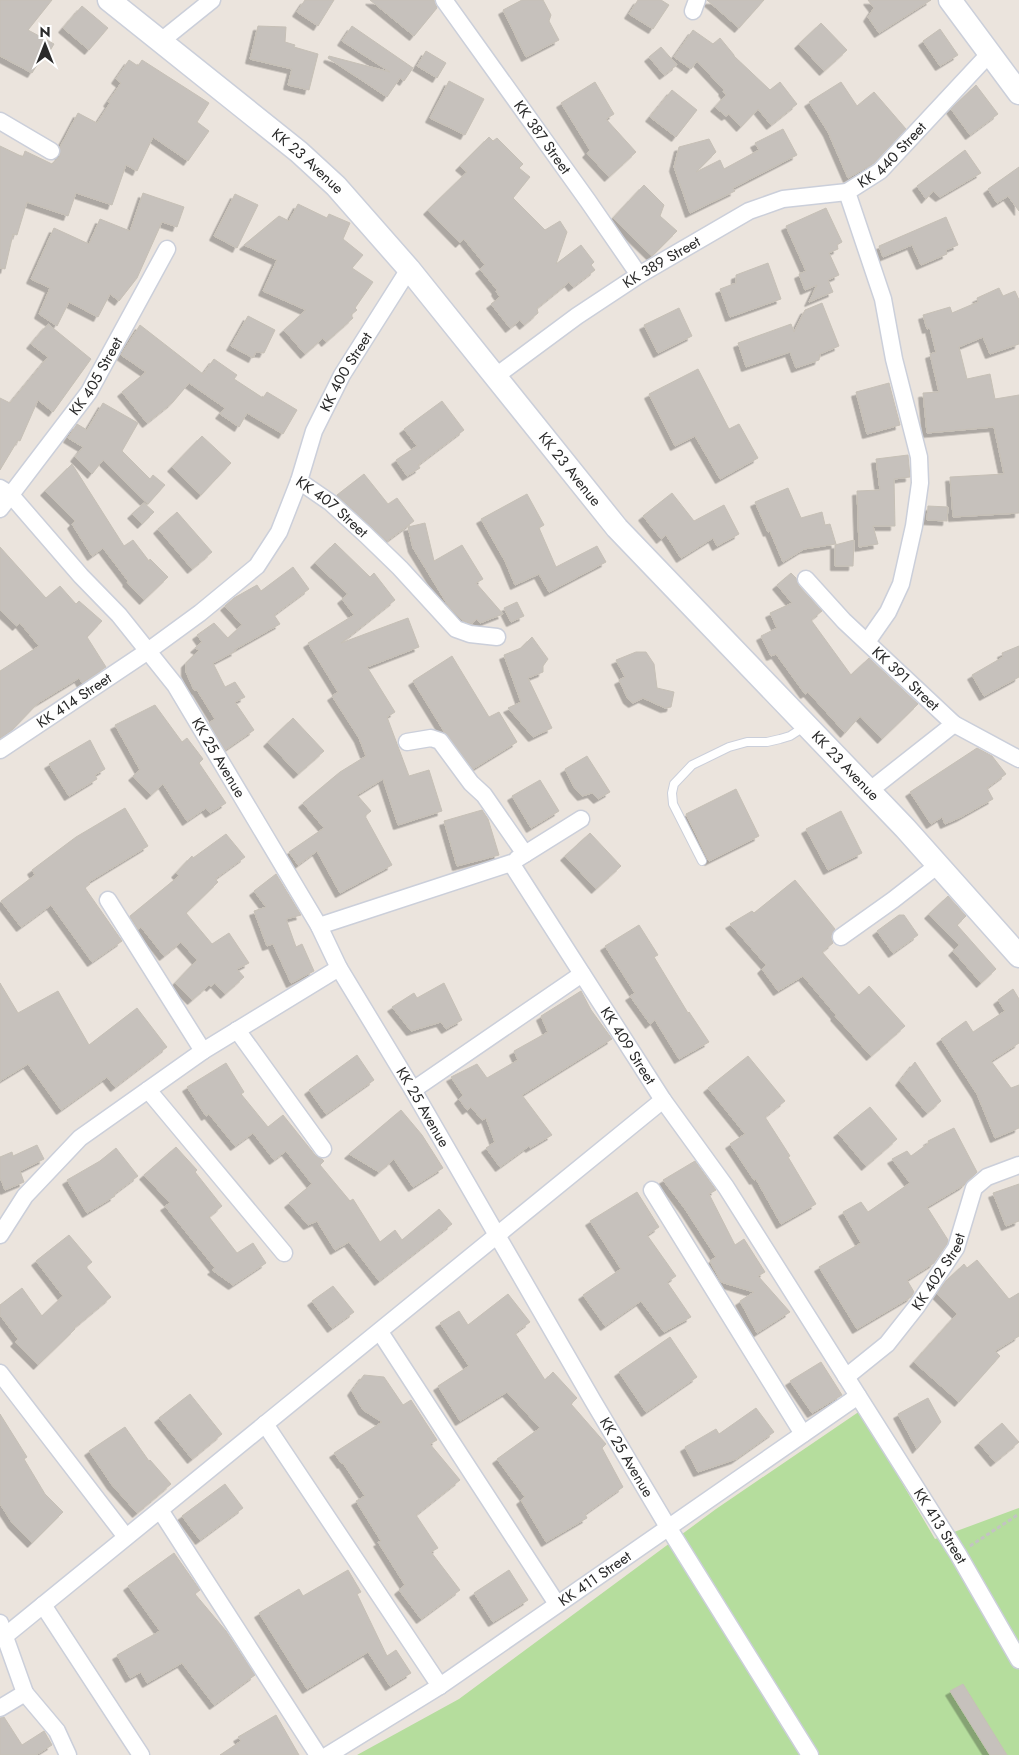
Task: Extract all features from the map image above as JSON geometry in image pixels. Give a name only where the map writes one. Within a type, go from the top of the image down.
[{"type":"main road","name":"KK 23 Avenue","points":[[109,0],[305,157],[336,186],[409,269],[618,528],[905,828],[1019,956]]},
{"type":"main road","points":[[950,0],[1019,93]]},
{"type":"street","points":[[161,41],[212,0]]},
{"type":"street","name":"KK 387 Street","points":[[444,0],[639,275]]},
{"type":"street","name":"KK 440 Street","points":[[867,642],[888,612],[901,584],[914,526],[920,483],[919,457],[894,359],[883,299],[847,192],[880,170],[990,53]]},
{"type":"street","points":[[0,121],[52,151]]},
{"type":"street","name":"KK 389 Street","points":[[496,376],[577,316],[639,275],[749,211],[783,199],[847,192]]},
{"type":"street","name":"KK 405 Street","points":[[0,509],[5,491],[89,392],[167,249]]},
{"type":"street","name":"KK 400 Street","points":[[299,481],[314,431],[342,375],[409,269]]},
{"type":"street","name":"KK 407 Street","points":[[148,650],[200,613],[257,566],[279,532],[299,481],[330,503],[366,535],[400,568],[456,629],[470,634],[497,637]]},
{"type":"street","name":"KK 25 Avenue","points":[[5,491],[81,576],[119,615],[148,650],[179,693],[319,926],[339,968],[413,1090],[497,1237],[668,1527],[810,1755]]},
{"type":"street","name":"KK 391 Street","points":[[806,579],[844,621],[954,724],[1019,759]]},
{"type":"street","name":"KK 414 Street","points":[[0,750],[148,650]]},
{"type":"street","points":[[869,791],[954,724]]},
{"type":"street","points":[[407,742],[431,738],[440,741],[471,783],[484,795],[525,854]]},
{"type":"street","points":[[319,926],[511,863],[581,819]]},
{"type":"street","name":"KK 409 Street","points":[[511,863],[663,1100],[726,1187],[858,1396]]},
{"type":"street","points":[[841,937],[938,865]]},
{"type":"street","points":[[108,900],[203,1051]]},
{"type":"street","points":[[0,1234],[26,1196],[80,1138],[203,1051],[339,968]]},
{"type":"street","points":[[413,1090],[582,974]]},
{"type":"street","points":[[237,1030],[323,1149]]},
{"type":"street","points":[[148,1090],[284,1253]]},
{"type":"street","points":[[68,1755],[57,1731],[25,1693],[3,1629],[43,1605],[663,1100]]},
{"type":"street","name":"KK 402 Street","points":[[846,1377],[887,1344],[934,1281],[956,1248],[974,1188],[987,1177],[1019,1165]]},
{"type":"street","points":[[652,1190],[803,1434]]},
{"type":"street","points":[[380,1332],[557,1604]]},
{"type":"street","points":[[0,1373],[126,1537]]},
{"type":"street","name":"KK 411 Street","points":[[328,1755],[440,1686],[858,1396]]},
{"type":"street","name":"KK 413 Street","points":[[858,1396],[958,1554],[1019,1660]]},
{"type":"street","points":[[266,1424],[440,1686]]},
{"type":"street","points":[[160,1510],[318,1755]]},
{"type":"street","points":[[43,1605],[141,1755]]},
{"type":"street","points":[[0,1708],[25,1693]]},
{"type":"lane","points":[[702,861],[673,804],[672,793],[674,784],[692,765],[729,747],[746,742],[767,742],[780,739],[790,736],[808,725]]},
{"type":"path","points":[[958,1554],[1019,1514]]},
{"type":"green space","points":[[860,1411],[935,1539],[1019,1508],[1019,1755],[357,1755],[459,1699],[716,1509]]},
{"type":"building","points":[[0,0],[52,0],[28,30],[54,44],[48,54],[44,54],[32,73],[0,56]]},
{"type":"building","points":[[305,0],[334,0],[318,26],[297,12]]},
{"type":"building","points":[[370,0],[434,0],[437,8],[414,36]]},
{"type":"building","points":[[522,0],[543,0],[551,15],[549,21],[559,40],[526,57],[503,10]]},
{"type":"building","points":[[638,0],[661,0],[669,5],[653,29],[629,14]]},
{"type":"building","points":[[707,0],[764,0],[739,28]]},
{"type":"building","points":[[868,0],[931,0],[879,33],[868,17],[874,8]]},
{"type":"building","points":[[82,6],[108,28],[89,50],[63,28]]},
{"type":"building","points":[[821,23],[847,50],[824,71],[799,44]]},
{"type":"building","points":[[258,26],[286,27],[285,42],[295,45],[294,47],[318,54],[309,90],[288,85],[292,69],[250,59]]},
{"type":"building","points":[[352,26],[413,68],[404,81],[400,78],[387,97],[328,58],[329,56],[390,72],[342,41]]},
{"type":"building","points":[[940,29],[958,55],[940,66],[923,41]]},
{"type":"building","points":[[693,30],[713,44],[720,38],[734,56],[770,90],[780,82],[797,104],[771,125],[758,109],[741,127],[729,114],[726,116],[715,107],[726,95],[724,90],[697,61],[691,69],[674,57]]},
{"type":"building","points":[[661,47],[677,65],[664,75],[649,57]]},
{"type":"building","points":[[426,51],[446,63],[437,78],[417,66]]},
{"type":"building","points":[[129,60],[138,66],[142,60],[209,103],[197,122],[209,131],[188,161],[153,137],[137,171],[126,165],[112,205],[76,193],[68,216],[27,202],[17,235],[13,234],[5,269],[0,268],[0,146],[23,157],[25,151],[52,164],[60,156],[60,147],[78,113],[97,123],[121,83],[116,79]]},
{"type":"building","points":[[449,81],[484,99],[465,135],[430,118]]},
{"type":"building","points":[[595,82],[614,114],[606,119],[636,152],[609,177],[587,153],[590,150],[561,103]]},
{"type":"building","points":[[841,82],[857,106],[874,92],[906,129],[874,163],[848,178],[828,132],[809,102]]},
{"type":"building","points":[[976,85],[998,114],[970,135],[951,109]]},
{"type":"building","points":[[672,90],[697,110],[676,137],[650,117]]},
{"type":"building","points":[[783,129],[797,155],[733,188],[735,191],[690,213],[674,167],[679,147],[709,139],[716,152],[696,172],[720,160],[724,169],[759,150],[755,143]]},
{"type":"building","points":[[489,137],[493,141],[497,138],[523,164],[519,168],[530,177],[513,198],[545,230],[560,221],[567,232],[556,264],[581,245],[594,262],[591,265],[595,270],[573,287],[569,282],[537,308],[538,313],[524,325],[520,320],[510,328],[491,304],[500,297],[497,290],[480,269],[485,265],[464,239],[460,243],[428,210],[467,172],[460,166]]},
{"type":"building","points":[[965,150],[981,173],[940,197],[933,191],[926,199],[917,186]]},
{"type":"building","points":[[1019,167],[1019,211],[1008,196],[997,203],[988,189]]},
{"type":"building","points":[[644,185],[664,205],[660,216],[677,231],[652,256],[613,218]]},
{"type":"building","points":[[143,193],[184,207],[177,227],[162,222],[137,278],[119,301],[110,294],[98,317],[69,302],[57,326],[39,314],[50,288],[31,279],[54,228],[89,244],[100,219],[130,231]]},
{"type":"building","points":[[235,194],[258,205],[237,248],[214,236]]},
{"type":"building","points":[[298,204],[327,218],[329,214],[350,223],[343,239],[363,255],[352,268],[373,282],[355,308],[357,310],[351,315],[353,318],[326,342],[323,338],[305,354],[284,330],[306,310],[263,291],[277,260],[244,245],[279,216],[289,221]]},
{"type":"building","points":[[826,208],[842,242],[837,245],[838,249],[829,253],[839,275],[828,280],[833,292],[809,302],[817,285],[805,290],[799,274],[806,271],[786,226]]},
{"type":"building","points":[[946,217],[958,245],[946,250],[947,254],[921,265],[912,245],[883,257],[879,246]]},
{"type":"building","points":[[768,263],[781,299],[730,317],[720,289],[736,283],[736,275]]},
{"type":"building","points":[[999,288],[1003,296],[1015,291],[1019,300],[1019,344],[990,354],[983,337],[959,347],[967,379],[990,374],[995,399],[1019,395],[1019,513],[953,517],[950,477],[1004,474],[994,427],[927,433],[923,393],[939,392],[930,354],[936,352],[930,328],[927,329],[923,315],[950,307],[952,313],[978,302],[977,298]]},
{"type":"building","points":[[822,303],[839,346],[820,354],[819,360],[796,368],[790,352],[746,367],[738,343],[791,324],[794,332],[805,310]]},
{"type":"building","points":[[679,308],[692,336],[658,353],[644,325]]},
{"type":"building","points":[[248,316],[275,330],[264,353],[256,352],[253,358],[231,346]]},
{"type":"building","points":[[48,324],[91,359],[53,412],[38,400],[20,441],[18,440],[0,470],[0,398],[10,403],[48,357],[31,344]]},
{"type":"building","points":[[140,325],[203,374],[214,359],[237,375],[234,379],[263,398],[267,392],[297,410],[283,434],[247,413],[239,427],[220,414],[225,408],[189,383],[173,402],[147,423],[122,392],[146,372],[121,355]]},
{"type":"building","points":[[698,369],[729,429],[739,424],[758,458],[720,479],[695,436],[675,446],[649,394]]},
{"type":"building","points":[[889,383],[900,425],[867,434],[856,392]]},
{"type":"building","points":[[442,401],[464,430],[418,465],[420,468],[407,476],[396,460],[417,446],[404,429]]},
{"type":"building","points":[[103,403],[138,423],[122,451],[150,479],[153,475],[165,485],[148,504],[103,460],[92,474],[75,457],[83,447],[68,438],[77,424],[87,430]]},
{"type":"building","points":[[202,436],[231,463],[201,495],[172,467]]},
{"type":"building","points":[[908,455],[910,477],[894,479],[895,526],[873,526],[878,544],[859,547],[857,491],[880,490],[876,459]]},
{"type":"building","points":[[72,464],[124,546],[133,540],[149,561],[150,559],[168,577],[144,600],[127,582],[103,548],[92,556],[72,524],[75,521],[45,491]]},
{"type":"building","points":[[364,474],[388,504],[397,498],[414,521],[387,541],[337,495]]},
{"type":"building","points":[[788,488],[801,518],[822,512],[825,525],[830,524],[836,544],[804,549],[783,562],[755,502]]},
{"type":"building","points":[[672,493],[694,521],[724,505],[739,534],[717,546],[713,538],[681,558],[666,535],[661,539],[643,516]]},
{"type":"building","points":[[527,494],[544,525],[539,528],[556,567],[597,546],[606,562],[549,592],[539,574],[515,585],[505,561],[481,519]]},
{"type":"building","points":[[144,503],[154,512],[142,524],[132,514]]},
{"type":"building","points":[[928,506],[948,507],[947,521],[927,520]]},
{"type":"building","points":[[177,512],[212,552],[192,569],[158,529]]},
{"type":"building","points":[[425,523],[434,561],[462,545],[483,579],[476,583],[503,614],[480,623],[477,619],[471,624],[462,620],[449,607],[413,548],[408,527]]},
{"type":"building","points":[[854,540],[853,566],[835,566],[835,545]]},
{"type":"building","points":[[335,543],[370,577],[374,573],[395,600],[341,643],[408,618],[419,647],[367,667],[395,712],[387,717],[409,776],[429,770],[442,811],[398,825],[383,779],[357,795],[371,811],[365,816],[392,865],[340,893],[317,851],[298,865],[289,852],[324,828],[303,803],[340,772],[366,756],[359,738],[332,696],[338,692],[308,643],[354,615],[342,599],[348,594],[315,563]]},
{"type":"building","points":[[0,547],[46,598],[60,586],[76,604],[79,601],[102,621],[87,637],[106,667],[82,683],[79,678],[38,703],[12,730],[0,738],[0,671],[39,646],[20,623],[17,626],[0,610]]},
{"type":"building","points":[[293,567],[309,589],[274,615],[280,624],[213,663],[225,687],[235,682],[245,697],[235,702],[254,730],[225,750],[209,723],[215,719],[197,690],[194,690],[186,672],[186,663],[199,650],[195,648],[202,642],[197,635],[214,623],[228,638],[242,625],[225,606],[234,598],[257,585],[261,591]]},
{"type":"building","points":[[791,573],[796,578],[799,586],[822,611],[811,620],[851,675],[869,658],[918,704],[882,739],[860,716],[845,733],[808,692],[805,694],[776,654],[771,656],[761,636],[777,628],[770,613],[792,603],[777,585]]},
{"type":"building","points":[[517,602],[524,616],[511,622],[504,608]]},
{"type":"building","points":[[532,637],[548,659],[543,666],[543,672],[528,678],[552,728],[533,737],[508,708],[521,702],[504,655],[521,648]]},
{"type":"building","points":[[1019,646],[1019,677],[984,696],[972,675],[1003,657],[1002,653]]},
{"type":"building","points":[[636,652],[646,652],[654,664],[657,688],[674,692],[671,707],[665,708],[643,698],[633,703],[628,699],[619,680],[625,677],[616,660]]},
{"type":"building","points":[[452,656],[489,717],[499,712],[517,742],[473,769],[445,733],[413,681]]},
{"type":"building","points":[[155,705],[182,742],[187,738],[203,759],[199,763],[226,803],[210,813],[206,808],[187,821],[163,784],[151,795],[133,776],[140,770],[115,725]]},
{"type":"building","points":[[293,718],[324,751],[298,774],[268,742]]},
{"type":"building","points":[[90,740],[105,769],[95,775],[97,779],[69,796],[49,764]]},
{"type":"building","points":[[977,748],[992,756],[1006,774],[987,788],[993,799],[945,824],[942,817],[931,824],[910,792]]},
{"type":"building","points":[[587,756],[610,792],[598,799],[592,793],[582,796],[574,787],[565,769]]},
{"type":"building","points":[[540,780],[559,811],[531,828],[512,796]]},
{"type":"building","points":[[736,789],[759,836],[709,861],[686,814]]},
{"type":"building","points":[[125,808],[148,846],[89,882],[90,884],[85,888],[122,941],[92,962],[51,905],[21,927],[1,901],[35,875],[32,870],[76,837]]},
{"type":"building","points":[[482,810],[488,819],[499,855],[457,866],[444,821]]},
{"type":"building","points":[[841,811],[862,853],[828,870],[806,829]]},
{"type":"building","points":[[590,833],[621,866],[596,889],[565,856]]},
{"type":"building","points":[[226,834],[245,857],[215,879],[218,882],[186,913],[212,944],[229,933],[249,963],[237,969],[244,977],[225,994],[215,983],[211,987],[209,985],[192,1000],[175,983],[197,960],[181,942],[164,956],[141,927],[138,929],[130,916],[179,876],[176,873],[192,856],[193,858]]},
{"type":"building","points":[[276,874],[301,915],[286,919],[296,947],[302,944],[314,971],[291,983],[273,944],[267,946],[254,911],[266,907],[254,891]]},
{"type":"building","points":[[795,880],[835,929],[831,937],[833,943],[822,952],[859,995],[869,986],[905,1026],[871,1056],[835,1016],[803,976],[778,991],[762,969],[766,965],[730,924],[752,911],[754,913]]},
{"type":"building","points":[[948,896],[966,916],[957,925],[996,969],[981,983],[953,951],[959,945],[929,914]]},
{"type":"building","points":[[899,915],[904,915],[918,935],[893,953],[877,931]]},
{"type":"building","points":[[639,925],[658,955],[654,957],[688,1013],[709,1042],[679,1059],[655,1020],[650,1024],[630,996],[635,993],[605,946]]},
{"type":"building","points":[[0,983],[18,1013],[58,991],[89,1045],[137,1008],[167,1047],[115,1087],[107,1077],[61,1110],[28,1064],[0,1081]]},
{"type":"building","points":[[444,983],[462,1020],[446,1029],[441,1022],[411,1031],[392,1007],[414,993],[417,998]]},
{"type":"building","points":[[1013,989],[1019,999],[1019,1043],[991,1061],[1011,1088],[1019,1085],[1019,1128],[995,1138],[977,1094],[941,1039],[966,1021],[973,1032],[1005,1011],[998,1000]]},
{"type":"building","points":[[581,991],[591,1010],[612,1039],[522,1095],[552,1135],[530,1148],[529,1146],[500,1167],[486,1148],[495,1142],[486,1118],[482,1120],[471,1107],[467,1110],[459,1099],[463,1095],[451,1077],[477,1064],[487,1078],[518,1060],[514,1051],[548,1032],[541,1016]]},
{"type":"building","points":[[357,1055],[374,1080],[326,1114],[309,1090]]},
{"type":"building","points":[[748,1056],[785,1101],[765,1117],[790,1156],[788,1157],[816,1204],[781,1224],[756,1179],[754,1180],[730,1144],[745,1134],[708,1088]]},
{"type":"building","points":[[915,1062],[941,1101],[927,1113],[900,1081]]},
{"type":"building","points":[[226,1063],[244,1092],[241,1094],[268,1127],[283,1115],[315,1155],[324,1161],[320,1165],[350,1201],[353,1199],[380,1242],[395,1230],[402,1240],[439,1209],[452,1224],[379,1281],[349,1242],[335,1250],[317,1221],[308,1225],[289,1203],[312,1184],[286,1151],[274,1160],[253,1133],[235,1146],[209,1114],[206,1116],[187,1087]]},
{"type":"building","points":[[870,1107],[897,1139],[866,1166],[838,1133]]},
{"type":"building","points":[[401,1110],[422,1135],[443,1168],[413,1187],[394,1159],[379,1172],[349,1154]]},
{"type":"building","points":[[954,1128],[977,1172],[964,1185],[927,1207],[948,1240],[947,1244],[934,1263],[907,1280],[914,1292],[911,1297],[857,1329],[819,1267],[861,1243],[843,1212],[861,1202],[868,1212],[910,1183],[892,1159],[907,1151],[911,1156],[929,1143],[928,1141]]},
{"type":"building","points":[[37,1145],[44,1159],[20,1171],[24,1182],[5,1190],[0,1177],[0,1157],[12,1152],[13,1156]]},
{"type":"building","points":[[176,1147],[197,1170],[195,1172],[222,1206],[209,1217],[237,1253],[253,1243],[266,1263],[233,1285],[212,1270],[215,1268],[165,1206],[170,1203],[144,1175]]},
{"type":"building","points":[[116,1148],[138,1176],[114,1194],[115,1196],[87,1213],[67,1180],[100,1161]]},
{"type":"building","points":[[695,1161],[716,1190],[709,1194],[735,1245],[744,1239],[765,1272],[758,1276],[790,1312],[757,1333],[740,1301],[754,1292],[721,1282],[710,1261],[716,1257],[685,1209],[663,1180]]},
{"type":"building","points":[[1019,1184],[1019,1221],[1006,1226],[993,1193]]},
{"type":"building","points":[[637,1192],[659,1227],[647,1235],[676,1276],[667,1282],[691,1317],[664,1332],[641,1301],[605,1326],[583,1295],[621,1269],[590,1221]]},
{"type":"building","points":[[69,1235],[92,1262],[86,1267],[111,1297],[74,1328],[38,1365],[15,1342],[18,1339],[0,1315],[0,1305],[22,1288],[42,1316],[63,1296],[36,1261]]},
{"type":"building","points":[[977,1260],[1009,1299],[1019,1293],[1019,1336],[995,1351],[1000,1356],[959,1402],[914,1362],[957,1314],[937,1294],[946,1281],[964,1264],[967,1268]]},
{"type":"building","points":[[333,1286],[354,1312],[332,1328],[312,1301]]},
{"type":"building","points":[[508,1294],[530,1322],[515,1333],[545,1380],[553,1372],[577,1398],[571,1404],[606,1444],[602,1448],[623,1487],[585,1514],[587,1518],[546,1542],[521,1500],[525,1497],[497,1459],[540,1428],[507,1392],[460,1421],[438,1386],[469,1366],[440,1323],[459,1311],[468,1325]]},
{"type":"building","points":[[670,1337],[697,1377],[646,1412],[619,1372]]},
{"type":"building","points":[[821,1362],[842,1395],[812,1413],[790,1381]]},
{"type":"building","points":[[364,1375],[384,1377],[403,1405],[411,1400],[437,1440],[430,1444],[460,1480],[416,1515],[438,1548],[431,1552],[460,1590],[421,1619],[399,1590],[405,1585],[378,1542],[381,1541],[356,1501],[365,1496],[334,1453],[382,1422],[363,1410],[352,1391]]},
{"type":"building","points":[[190,1394],[222,1434],[192,1459],[159,1418]]},
{"type":"building","points":[[928,1398],[941,1422],[917,1449],[898,1414]]},
{"type":"building","points":[[756,1408],[774,1432],[736,1459],[698,1472],[685,1447],[716,1429],[719,1434]]},
{"type":"building","points":[[0,1414],[27,1457],[24,1459],[45,1494],[63,1512],[32,1543],[13,1524],[0,1504]]},
{"type":"building","points":[[1002,1423],[1019,1442],[995,1462],[979,1443]]},
{"type":"building","points":[[125,1427],[149,1461],[171,1484],[137,1513],[112,1485],[89,1451]]},
{"type":"building","points":[[225,1484],[243,1508],[200,1540],[182,1516]]},
{"type":"building","points":[[174,1553],[200,1590],[195,1594],[226,1631],[255,1675],[214,1705],[182,1663],[147,1683],[141,1672],[130,1678],[117,1655],[160,1631],[128,1586]]},
{"type":"building","points":[[348,1570],[361,1592],[357,1594],[387,1656],[396,1650],[411,1673],[390,1686],[368,1652],[307,1689],[259,1613],[299,1589],[303,1596]]},
{"type":"building","points":[[509,1570],[528,1600],[493,1622],[474,1593]]},
{"type":"building","points":[[963,1684],[1007,1755],[990,1755],[950,1691]]},
{"type":"building","points":[[276,1715],[299,1755],[220,1755],[241,1741],[238,1737]]},
{"type":"building","points":[[4,1717],[22,1745],[44,1731],[52,1745],[36,1755],[0,1755],[0,1718]]}]
